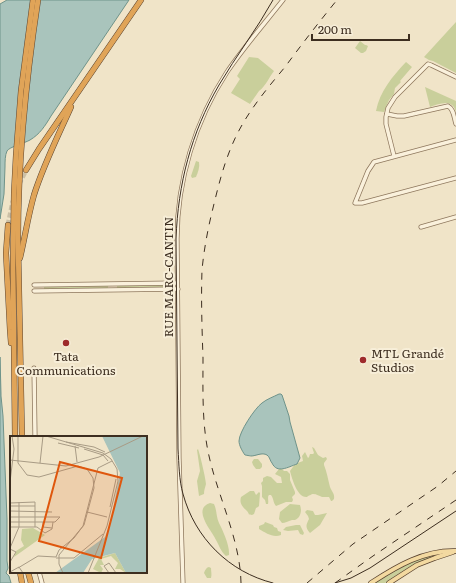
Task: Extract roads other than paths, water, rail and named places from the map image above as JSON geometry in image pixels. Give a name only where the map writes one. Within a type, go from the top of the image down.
[{"type":"highway","points":[[22,436],[18,267],[19,155],[21,91],[33,0]]},
{"type":"highway","points":[[15,436],[13,233],[19,155],[38,0]]},
{"type":"highway","points":[[26,170],[39,148],[141,0]]},
{"type":"highway","points":[[18,267],[35,191],[76,95]]},
{"type":"highway","points":[[8,225],[6,248],[10,330],[14,362]]},
{"type":"highway","points":[[20,573],[22,583]]},
{"type":"highway","points":[[27,573],[30,583]]},
{"type":"main road","points":[[370,583],[414,559],[440,551],[456,551]]},
{"type":"main road","points":[[388,583],[417,565],[456,551]]},
{"type":"street","name":"RUE MARC-CANTIN","points":[[183,583],[178,452],[177,235],[179,202],[187,163],[198,129],[209,105],[227,72],[242,50],[283,0]]},
{"type":"street","points":[[394,156],[386,127],[387,114],[395,97],[428,64],[456,77]]},
{"type":"street","points":[[387,114],[404,116],[448,106],[452,109],[456,124]]},
{"type":"street","points":[[456,140],[377,160],[372,163],[355,203],[362,203],[456,178]]},
{"type":"street","points":[[421,227],[456,217]]},
{"type":"street","points":[[34,285],[178,283]]},
{"type":"street","points":[[34,291],[178,289]]},
{"type":"street","points":[[34,368],[35,436]]},
{"type":"street","points":[[40,573],[42,583]]},
{"type":"water","points":[[7,0],[129,0],[42,130],[30,140],[7,151],[5,159],[4,194],[0,219],[0,4]]},
{"type":"water","points":[[0,357],[7,519],[8,568],[6,573],[9,576],[11,583],[0,583]]},
{"type":"water","points":[[279,394],[282,395],[289,416],[300,458],[297,464],[283,469],[274,466],[269,457],[265,454],[251,456],[245,455],[239,441],[244,426],[255,410],[268,399]]},
{"type":"tunnel","points":[[19,184],[26,170]]},
{"type":"tunnel","points":[[8,225],[13,201]]},
{"type":"tram line","points":[[273,0],[219,85],[201,122],[188,159],[183,179],[177,219],[176,239],[178,449],[180,478],[183,494],[196,525],[205,539],[216,551],[228,562],[242,571],[273,583]]},
{"type":"tram line","points":[[335,583],[351,578],[370,568],[456,511]]},
{"type":"railway","points":[[241,583],[240,566],[232,531],[211,463],[205,435],[203,402],[202,303],[202,270],[205,246],[221,176],[232,145],[242,125],[262,95],[337,0]]},
{"type":"railway","points":[[307,583],[353,544],[438,486],[456,471]]},
{"type":"railway","points":[[335,583],[456,500]]},
{"type":"place","name":"Tata Communications","points":[[66,343]]},
{"type":"place","name":"MTL Grandé Studios","points":[[363,360]]}]
